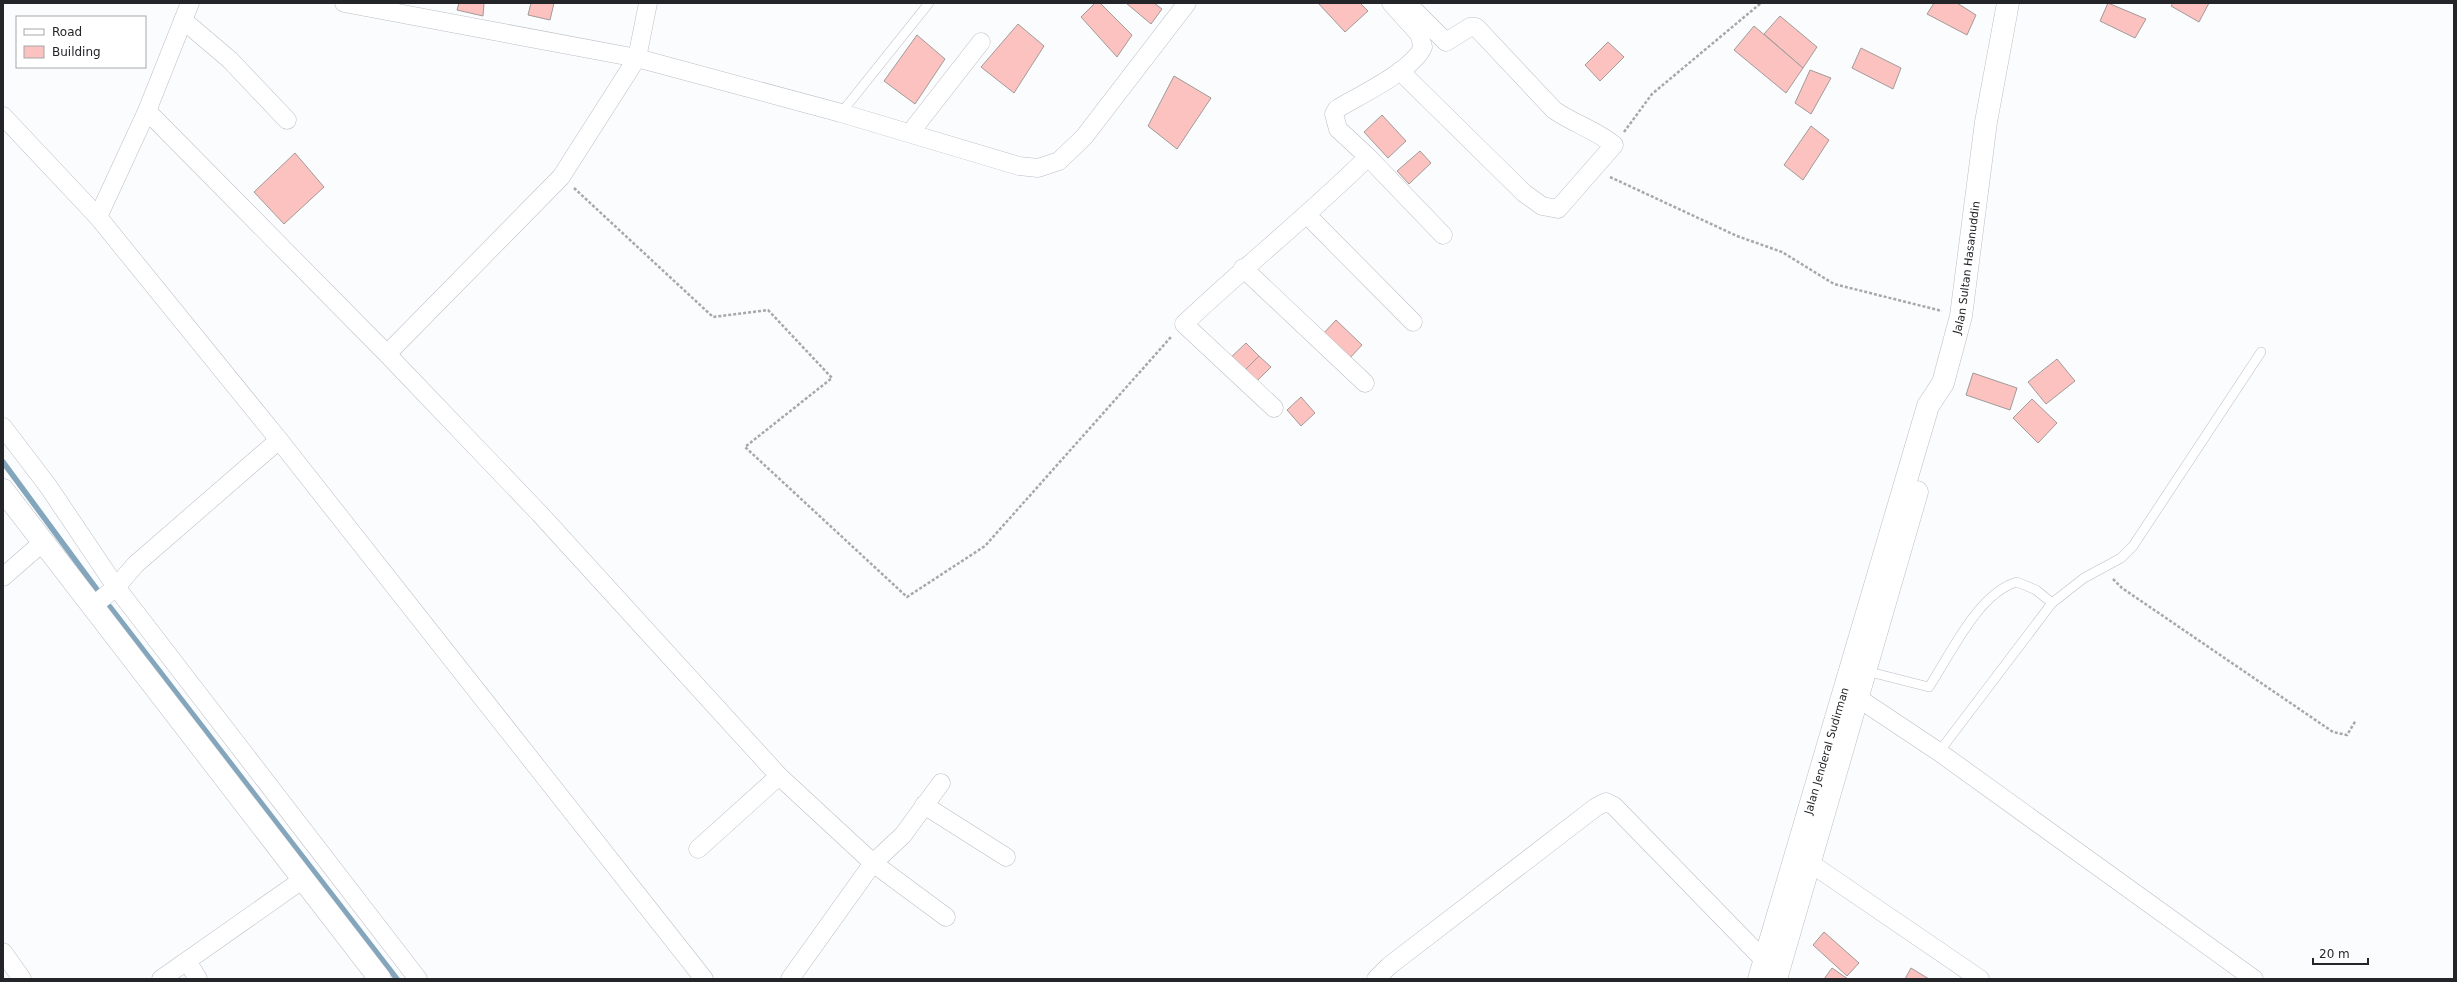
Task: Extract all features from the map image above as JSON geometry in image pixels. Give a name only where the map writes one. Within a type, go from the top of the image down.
[{"type":"main road","name":"Jalan Sultan Hasanuddin","points":[[1893,522],[1928,406],[1943,383],[1961,316],[1986,122],[2008,3]]},
{"type":"main road","points":[[1770,972],[1810,863],[1851,695],[1866,671],[1942,408],[1943,383]]},
{"type":"main road","points":[[3,490],[42,543],[95,604],[302,880],[380,979]]},
{"type":"main road","name":"Jalan Jenderal Sudirman","points":[[1770,972],[1851,695],[1893,522]]},
{"type":"street","points":[[98,217],[146,111],[190,3]]},
{"type":"street","points":[[344,3],[637,58],[841,113],[1019,166],[1038,168],[1059,161],[1084,137],[1187,3]]},
{"type":"street","points":[[387,354],[561,177],[637,58],[648,3]]},
{"type":"street","points":[[1396,8],[1416,12],[1446,42],[1470,27],[1476,27],[1554,110],[1567,119],[1601,134],[1614,145],[1558,208],[1542,206],[1524,193],[1400,71]]},
{"type":"street","points":[[1396,8],[1419,34],[1423,47],[1416,58],[1400,71],[1337,109],[1334,114],[1338,129],[1368,157],[1444,235]]},
{"type":"street","points":[[183,20],[230,60],[287,120]]},
{"type":"street","points":[[910,133],[981,42]]},
{"type":"street","points":[[146,111],[387,354],[540,514],[779,776],[873,863],[946,917]]},
{"type":"street","points":[[3,116],[98,217],[280,440],[704,979]]},
{"type":"street","points":[[1274,408],[1184,324],[1243,268],[1307,215],[1368,157]]},
{"type":"street","points":[[1307,215],[1413,322]]},
{"type":"street","points":[[1243,268],[1365,383]]},
{"type":"street","points":[[3,427],[48,486],[114,589],[418,979]]},
{"type":"street","points":[[95,604],[114,589],[136,564],[280,440]]},
{"type":"street","points":[[3,577],[42,543]]},
{"type":"street","points":[[1851,695],[1939,752],[2254,979]]},
{"type":"street","points":[[698,848],[779,776]]},
{"type":"street","points":[[790,979],[873,863],[903,835],[941,783]]},
{"type":"street","points":[[1376,979],[1389,966],[1596,807],[1606,802],[1614,806],[1770,972]]},
{"type":"street","points":[[924,805],[1006,857]]},
{"type":"street","points":[[1810,863],[1980,979]]},
{"type":"street","points":[[161,979],[302,880]]},
{"type":"street","points":[[3,952],[13,975]]},
{"type":"street","points":[[188,961],[198,979]]},
{"type":"lane","points":[[841,113],[929,3]]},
{"type":"lane","points":[[1939,752],[2052,603],[2084,578],[2105,569],[2121,558],[2133,546],[2261,352]]},
{"type":"lane","points":[[1866,671],[1929,687],[1979,610],[2006,585],[2017,582],[2036,590],[2052,603]]},
{"type":"path","points":[[1614,145],[1652,94],[1761,3]]},
{"type":"path","points":[[1593,169],[1737,236],[1782,252],[1834,284],[1961,316]]},
{"type":"path","points":[[561,177],[713,317],[768,310],[832,378],[745,447],[907,598],[985,546],[1184,324]]},
{"type":"path","points":[[2105,569],[2122,588],[2333,732],[2347,735],[2356,720]]},
{"type":"building","points":[[459,3],[484,3],[483,16],[457,10]]},
{"type":"building","points":[[531,3],[554,3],[550,20],[528,15]]},
{"type":"building","points":[[1095,3],[1100,3],[1132,35],[1117,57],[1081,17]]},
{"type":"building","points":[[1126,3],[1154,3],[1162,9],[1151,24]]},
{"type":"building","points":[[1318,3],[1360,3],[1368,11],[1345,32]]},
{"type":"building","points":[[1934,3],[1957,3],[1976,15],[1967,35],[1927,14]]},
{"type":"building","points":[[2108,3],[2146,19],[2135,38],[2100,21]]},
{"type":"building","points":[[2173,3],[2209,3],[2199,22],[2171,6]]},
{"type":"building","points":[[1780,16],[1817,47],[1803,68],[1764,34]]},
{"type":"building","points":[[1018,24],[1044,46],[1014,93],[981,67]]},
{"type":"building","points":[[1754,26],[1803,68],[1786,93],[1734,50]]},
{"type":"building","points":[[917,35],[945,59],[915,104],[884,81]]},
{"type":"building","points":[[1608,42],[1624,57],[1600,81],[1585,65]]},
{"type":"building","points":[[1861,48],[1901,68],[1893,89],[1852,68]]},
{"type":"building","points":[[1810,70],[1831,78],[1811,114],[1795,103]]},
{"type":"building","points":[[1174,76],[1211,98],[1177,149],[1148,126]]},
{"type":"building","points":[[1382,115],[1406,141],[1388,158],[1364,132]]},
{"type":"building","points":[[1811,126],[1829,140],[1803,180],[1784,165]]},
{"type":"building","points":[[1420,151],[1431,163],[1409,184],[1397,171]]},
{"type":"building","points":[[295,153],[324,187],[284,224],[254,192]]},
{"type":"building","points":[[1336,320],[1362,345],[1348,360],[1322,335]]},
{"type":"building","points":[[1246,343],[1259,356],[1241,374],[1228,360]]},
{"type":"building","points":[[1259,356],[1271,367],[1252,386],[1241,374]]},
{"type":"building","points":[[2057,359],[2075,381],[2046,404],[2028,382]]},
{"type":"building","points":[[1973,373],[2017,388],[2010,410],[1966,395]]},
{"type":"building","points":[[1301,397],[1315,413],[1301,426],[1287,410]]},
{"type":"building","points":[[2032,399],[2057,423],[2038,443],[2013,418]]},
{"type":"building","points":[[1824,932],[1859,963],[1847,976],[1813,945]]},
{"type":"building","points":[[1832,968],[1848,979],[1824,979]]},
{"type":"building","points":[[1911,968],[1929,979],[1905,979]]},
{"type":"waterway","points":[[3,462],[98,591]]},
{"type":"waterway","points":[[110,607],[397,979]]}]
